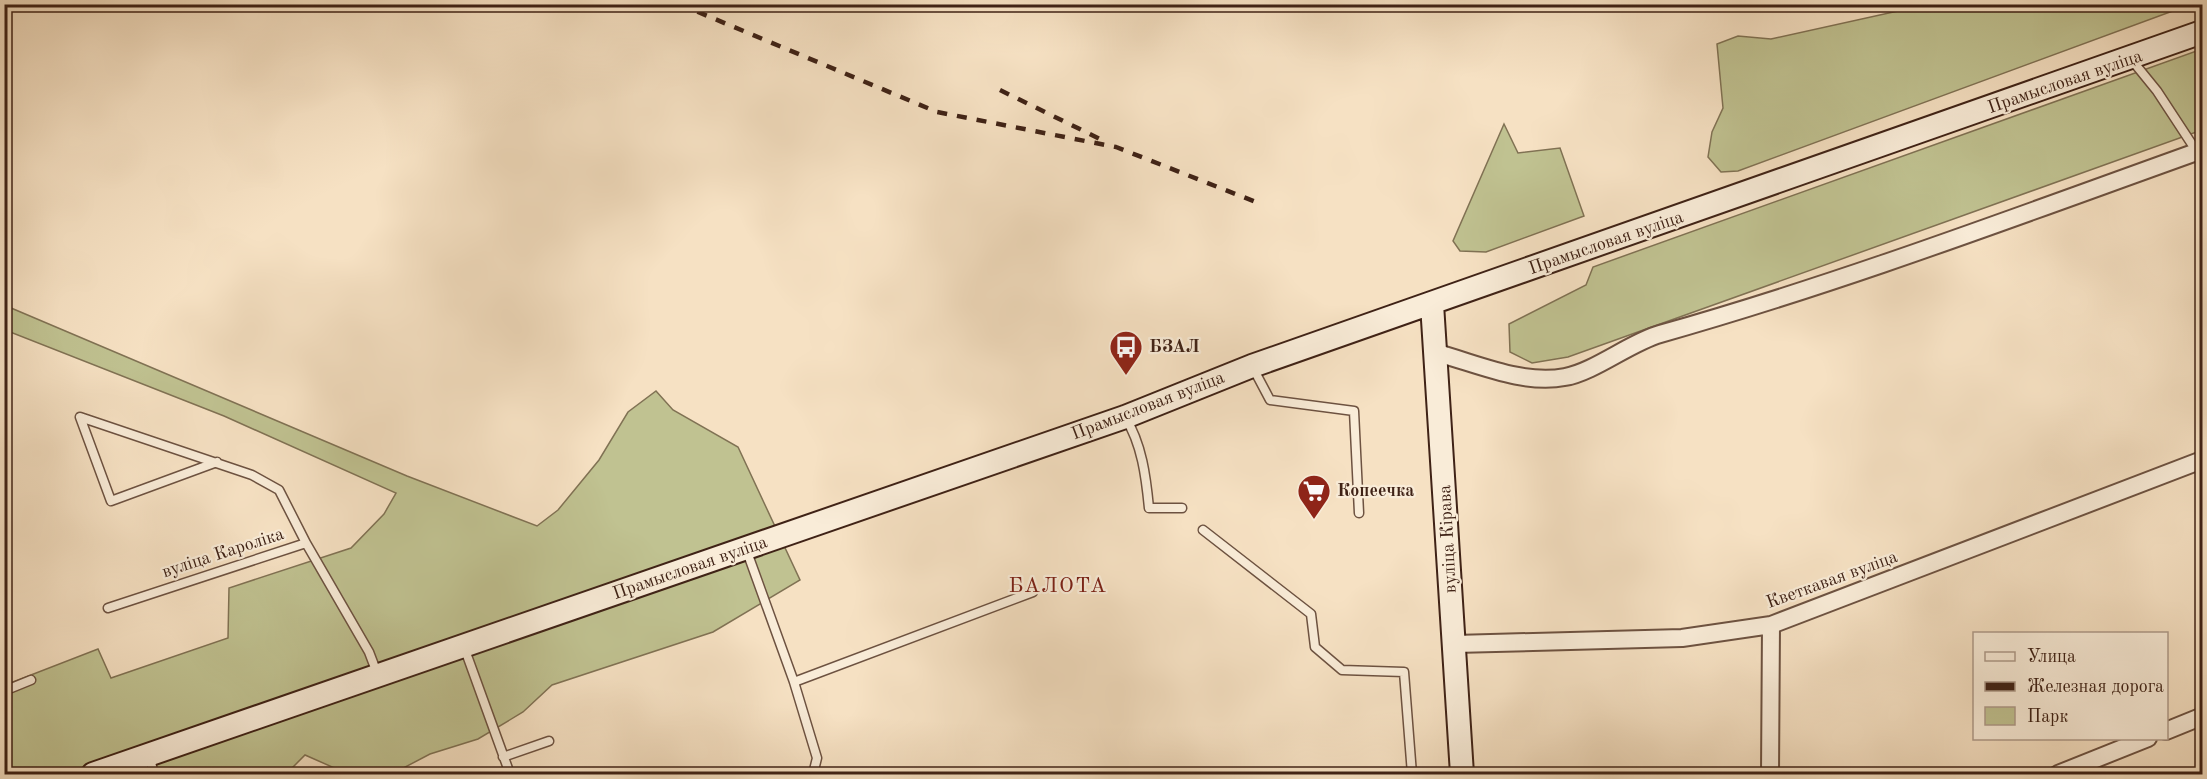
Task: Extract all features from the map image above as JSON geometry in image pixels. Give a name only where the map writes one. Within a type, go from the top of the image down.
[{"type":"main road","name":"Прамысловая вуліца","points":[[93,774],[151,765],[378,677],[1125,417],[1252,366],[2202,33]]},
{"type":"main road","name":"вуліца Кірава","points":[[1432,304],[1455,644],[1460,774]]},
{"type":"street","points":[[1437,353],[1531,379],[1567,377],[1657,335],[1712,320],[2014,219],[2200,151]]},
{"type":"street","name":"Кветкавая вуліца","points":[[1455,644],[1682,638],[1771,625],[2202,460]]},
{"type":"street","points":[[1770,774],[1771,625]]},
{"type":"street","points":[[2168,730],[2198,718]]},
{"type":"street","points":[[2058,774],[2143,740]]},
{"type":"lane","points":[[2130,59],[2157,91],[2200,151]]},
{"type":"lane","points":[[1252,366],[1270,400],[1354,411],[1359,513]]},
{"type":"lane","points":[[217,462],[111,501],[80,417],[217,462],[252,475],[279,490],[306,543]]},
{"type":"lane","points":[[1125,417],[1134,431],[1147,479],[1149,508],[1182,508]]},
{"type":"lane","points":[[1203,530],[1311,614],[1315,647],[1342,670],[1404,672],[1412,774]]},
{"type":"lane","name":"вуліца Кароліка","points":[[108,608],[306,543],[369,652],[378,677]]},
{"type":"lane","points":[[746,549],[794,682],[817,758],[813,774]]},
{"type":"lane","points":[[794,682],[1033,592]]},
{"type":"lane","points":[[464,647],[510,774]]},
{"type":"lane","points":[[4,691],[31,680]]},
{"type":"lane","points":[[503,757],[549,741]]},
{"type":"green space","points":[[1925,5],[2189,5],[1738,171],[1721,172],[1708,157],[1712,132],[1723,108],[1717,44],[1738,36],[1771,39]]},
{"type":"green space","points":[[2202,49],[2202,130],[1568,357],[1532,363],[1510,352],[1509,324],[1586,285],[1593,267]]},
{"type":"green space","points":[[1504,124],[1518,153],[1560,148],[1584,216],[1486,252],[1460,251],[1453,241]]},
{"type":"green space","points":[[4,305],[407,476],[537,526],[558,510],[599,460],[628,412],[656,391],[673,410],[738,447],[800,580],[713,632],[552,685],[523,712],[478,739],[430,754],[392,774],[348,774],[305,755],[286,774],[5,774],[5,685],[98,649],[111,678],[228,638],[229,588],[351,548],[384,514],[396,493],[224,416],[5,330]]},
{"type":"railway","points":[[679,4],[937,112],[1116,147],[1261,204]]},
{"type":"railway","points":[[1000,90],[1100,139]]},
{"type":"place","name":"БЗАЛ","points":[[1126,376]]},
{"type":"place","name":"Копеечка","points":[[1314,520]]},
{"type":"district","name":"БАЛОТА","points":[[1058,586]]}]
